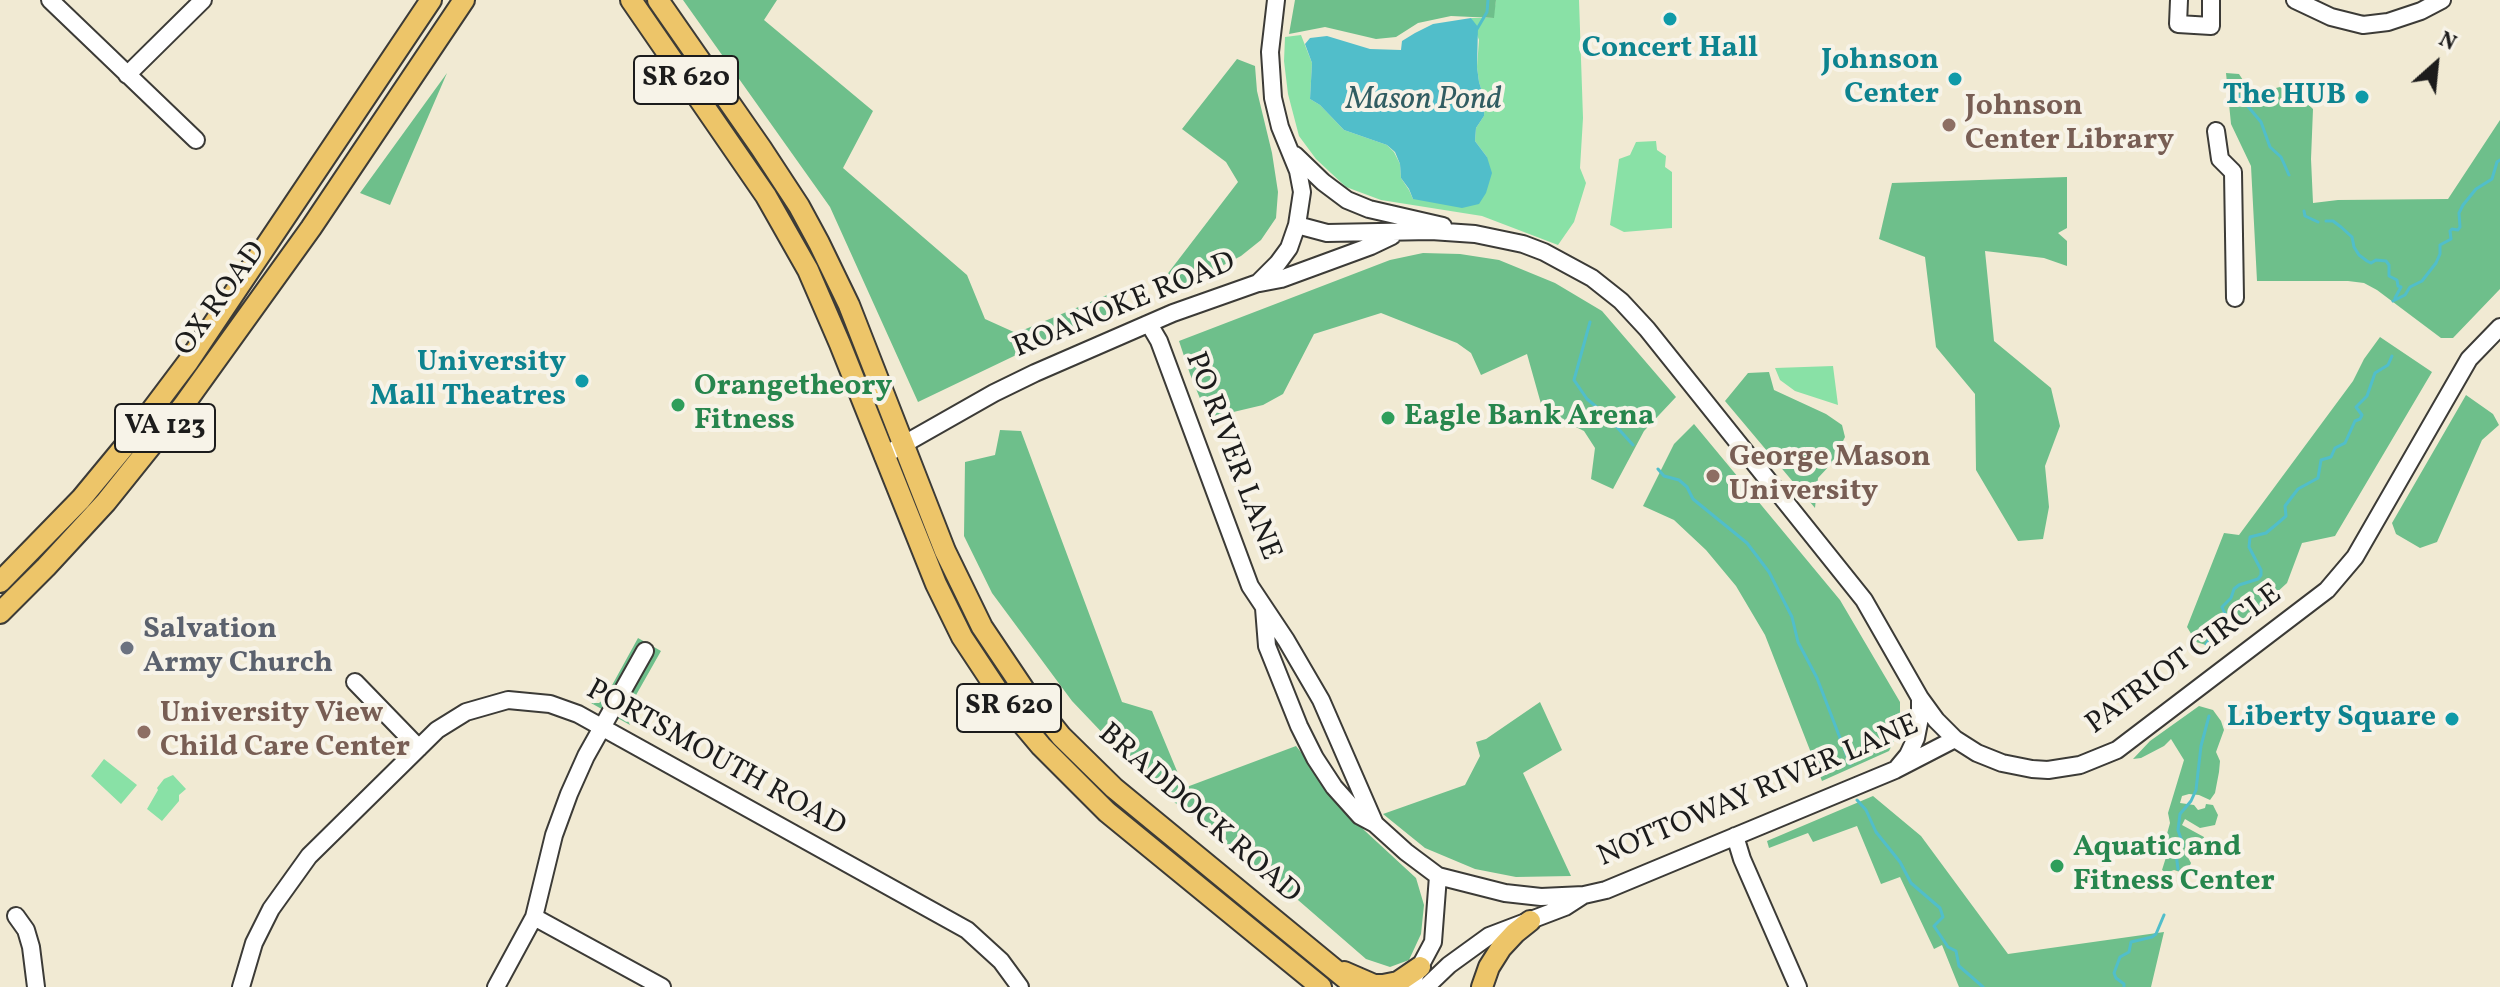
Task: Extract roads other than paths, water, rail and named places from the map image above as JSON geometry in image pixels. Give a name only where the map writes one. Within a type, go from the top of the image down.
[{"type":"main road","name":"OX ROAD","points":[[0,582],[81,499],[188,362],[431,0]]},
{"type":"main road","name":"OX ROAD","points":[[0,613],[106,502],[183,406],[311,228],[464,0]]},
{"type":"main road","name":"BRADDOCK ROAD","points":[[631,0],[766,196],[808,270],[936,584],[962,637],[1009,708],[1069,776],[1107,812],[1321,987]]},
{"type":"main road","name":"BRADDOCK ROAD","points":[[658,0],[806,218],[849,305],[964,594],[1005,663],[1069,744],[1114,788],[1356,987]]},
{"type":"main road","points":[[1482,987],[1489,967],[1501,948],[1530,921]]},
{"type":"main road","points":[[1327,964],[1374,985],[1423,977]]},
{"type":"street","points":[[50,0],[196,140]]},
{"type":"street","points":[[127,75],[203,0]]},
{"type":"street","points":[[1276,0],[1270,77],[1276,114],[1288,149],[1347,200],[1369,209],[1468,233]]},
{"type":"street","points":[[2179,0],[2178,24],[2211,26],[2211,0]]},
{"type":"street","points":[[2295,0],[2331,17],[2363,25],[2388,22],[2442,0]]},
{"type":"street","points":[[2216,131],[2220,159],[2233,172],[2235,298]]},
{"type":"street","name":"ROANOKE ROAD","points":[[883,456],[1035,373],[1149,324],[1258,283],[1283,256],[1297,225],[1302,192],[1298,171],[1288,149]]},
{"type":"street","points":[[1297,225],[1327,233],[1468,233]]},
{"type":"street","points":[[1258,283],[1281,279],[1371,246],[1397,233]]},
{"type":"street","name":"PATRIOT CIRCLE","points":[[1468,233],[1523,244],[1544,252],[1583,272],[1621,301],[1689,379],[1864,600],[1920,698],[1936,720],[1955,739],[1977,753],[2002,763],[2032,769],[2064,768],[2096,760],[2117,750],[2316,600],[2355,557],[2469,359],[2500,327]]},
{"type":"street","name":"PO RIVER LANE","points":[[1149,324],[1159,341],[1250,586],[1321,700],[1375,824]]},
{"type":"street","name":"PO RIVER LANE","points":[[1264,608],[1267,646],[1311,750],[1334,787],[1360,816],[1375,824],[1438,876]]},
{"type":"street","points":[[496,987],[534,917],[554,835],[569,794],[645,651]]},
{"type":"street","points":[[355,682],[419,748]]},
{"type":"street","points":[[1895,770],[1908,755],[1916,738],[1920,698]]},
{"type":"street","name":"PORTSMOUTH ROAD","points":[[241,987],[254,943],[271,909],[309,856],[437,730],[466,712],[498,701],[550,704],[578,714],[967,930],[1001,961],[1020,987]]},
{"type":"street","name":"NOTTOWAY RIVER LANE","points":[[1423,977],[1489,936],[1895,770],[1955,739]]},
{"type":"street","points":[[1930,752],[1977,753]]},
{"type":"street","points":[[1735,836],[1798,987]]},
{"type":"street","points":[[1409,987],[1423,977],[1433,942],[1438,876]]},
{"type":"street","name":"NOTTOWAY RIVER LANE","points":[[1438,876],[1523,896],[1584,895]]},
{"type":"street","points":[[16,916],[26,930],[31,947],[36,987]]},
{"type":"street","points":[[534,917],[662,987]]},
{"type":"water","name":"Mason Pond","points":[[1471,18],[1478,27],[1477,67],[1485,101],[1484,116],[1476,128],[1475,141],[1487,157],[1492,173],[1479,204],[1462,208],[1413,199],[1401,178],[1395,152],[1387,145],[1344,130],[1310,99],[1312,63],[1305,44],[1310,38],[1327,36],[1370,49],[1401,50],[1402,41],[1433,24]]},
{"type":"waterway","points":[[1477,29],[1487,12],[1488,0]]},
{"type":"waterway","points":[[2229,80],[2261,122],[2270,147],[2281,157],[2289,175]]},
{"type":"waterway","points":[[2393,301],[2422,281],[2436,263],[2440,245],[2451,239],[2452,229],[2458,230],[2460,227],[2459,213],[2463,205],[2476,189],[2492,179],[2500,160]]},
{"type":"waterway","points":[[2304,211],[2305,216],[2318,222]]},
{"type":"waterway","points":[[2326,221],[2333,221],[2352,237],[2354,247],[2367,261],[2386,261],[2389,276],[2397,280],[2401,287],[2395,298]]},
{"type":"waterway","points":[[1590,322],[1574,380],[1587,399],[1633,445]]},
{"type":"waterway","points":[[2206,644],[2226,622],[2222,607],[2231,598],[2234,589],[2261,575],[2249,547],[2250,537],[2266,533],[2278,523],[2286,516],[2285,506],[2298,489],[2318,478],[2321,460],[2331,457],[2335,448],[2345,443],[2355,421],[2362,415],[2356,407],[2367,396],[2375,373],[2388,365],[2392,356]]},
{"type":"waterway","points":[[1658,469],[1664,476],[1679,480],[1687,487],[1693,499],[1747,543],[1769,572],[1792,617],[1798,642],[1817,678],[1850,764]]},
{"type":"waterway","points":[[2178,869],[2176,854],[2183,845],[2178,830],[2180,814],[2196,790],[2201,746],[2209,716]]},
{"type":"waterway","points":[[1857,800],[1911,883],[1940,908],[1943,917],[1934,926],[1948,947],[1956,951],[1959,966],[1983,987]]},
{"type":"waterway","points":[[2124,987],[2114,973],[2120,957],[2129,952],[2131,942],[2156,934],[2164,915]]},
{"type":"place","name":"Concert Hall","points":[[1670,19]]},
{"type":"place","name":"Johnson Center","points":[[1955,79]]},
{"type":"place","name":"The HUB","points":[[2362,97]]},
{"type":"place","name":"Johnson Center Library","points":[[1949,125]]},
{"type":"place","name":"University Mall Theatres","points":[[582,381]]},
{"type":"place","name":"Orangetheory Fitness","points":[[678,405]]},
{"type":"place","name":"Eagle Bank Arena","points":[[1388,418]]},
{"type":"place","name":"George Mason University","points":[[1713,476]]},
{"type":"place","name":"Salvation Army Church","points":[[127,648]]},
{"type":"place","name":"Liberty Square","points":[[2452,719]]},
{"type":"place","name":"University View Child Care Center","points":[[144,732]]},
{"type":"place","name":"Aquatic and Fitness Center","points":[[2057,866]]}]
